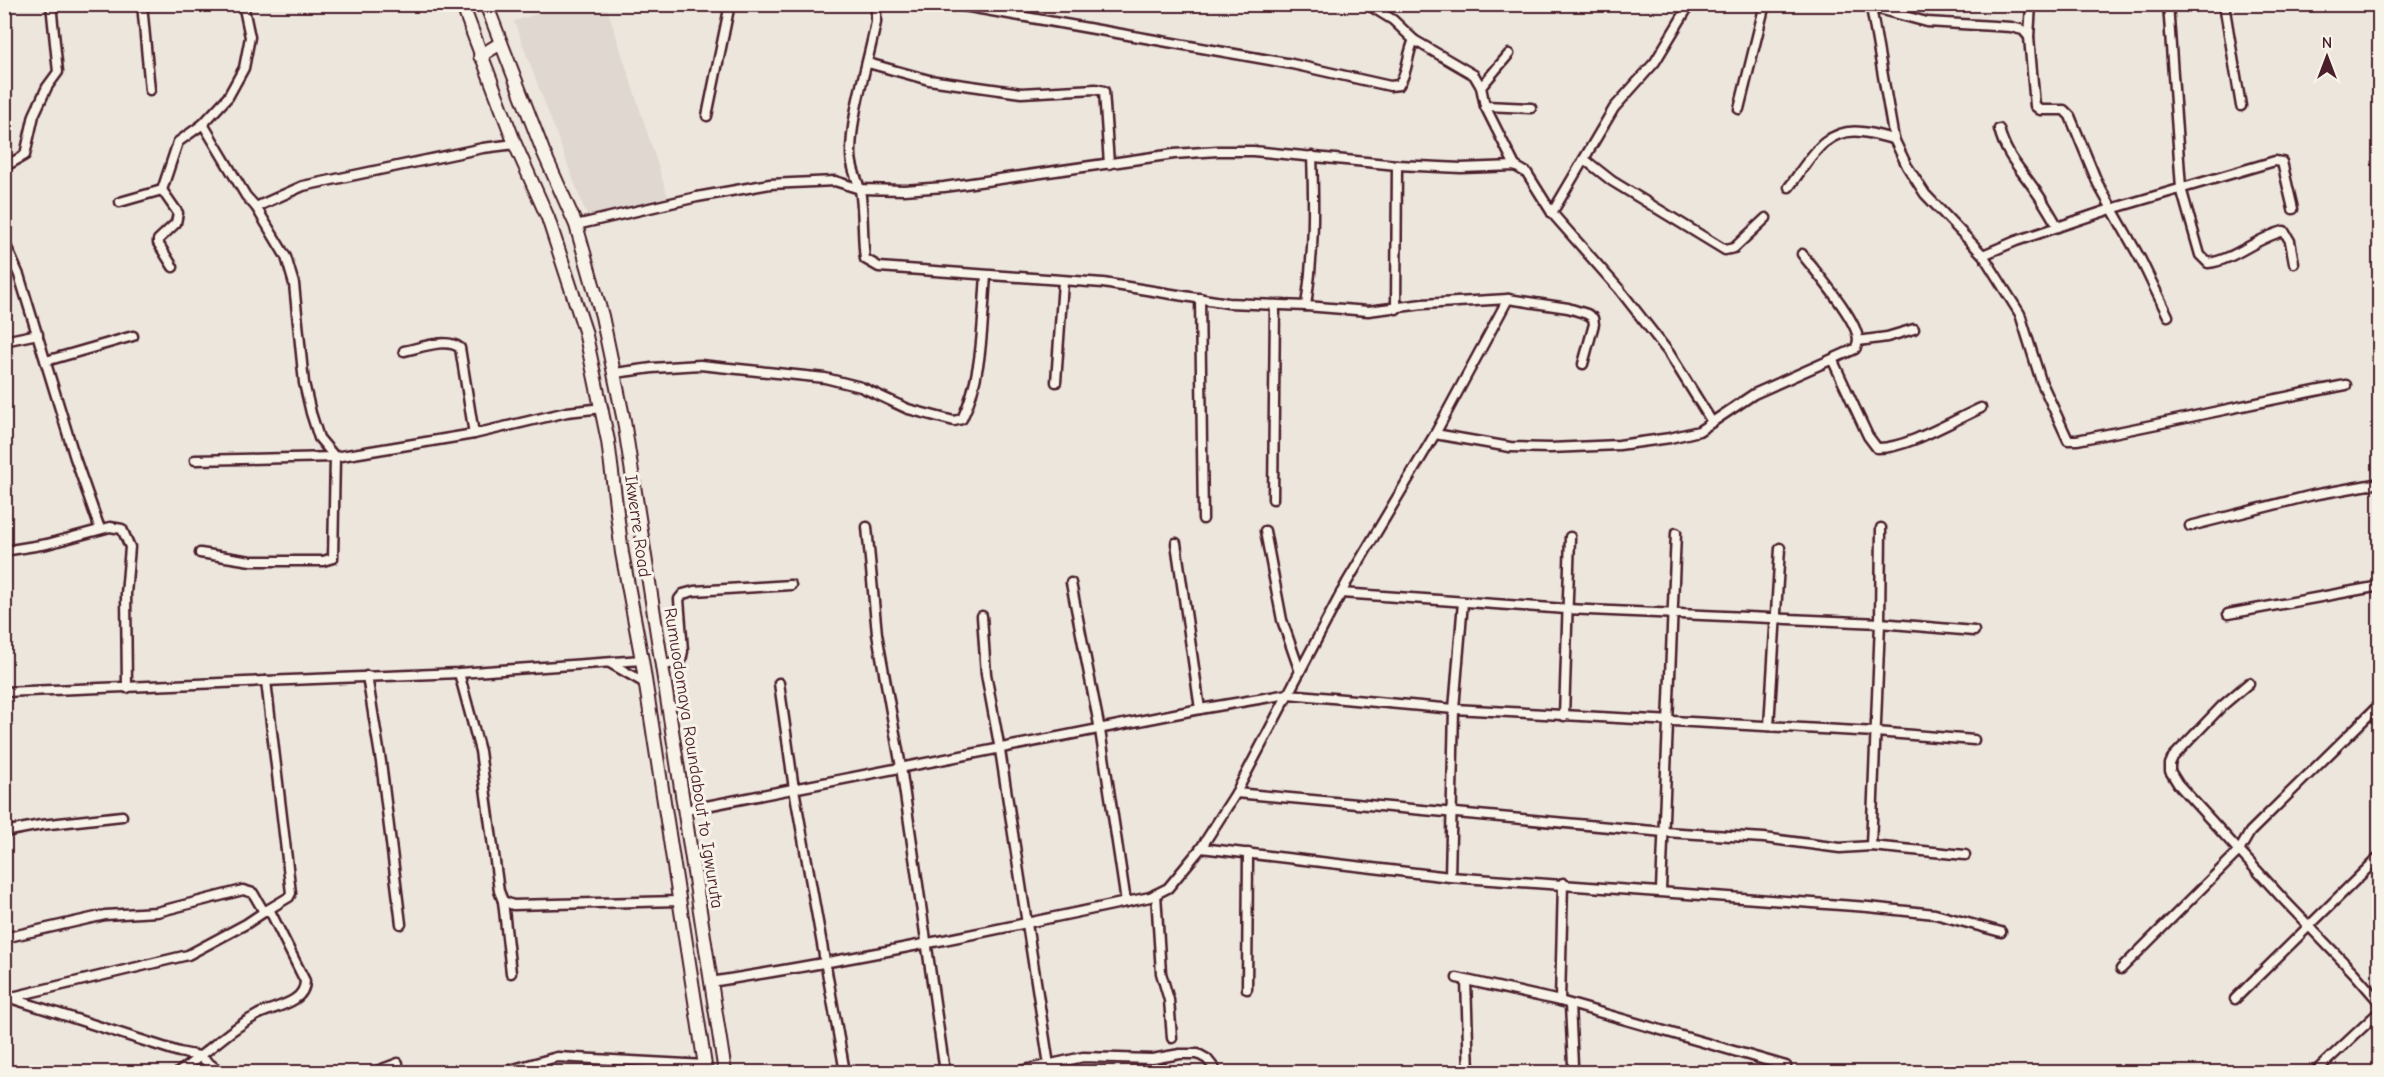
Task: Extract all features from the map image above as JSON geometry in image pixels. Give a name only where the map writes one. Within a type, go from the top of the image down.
[{"type":"main road","name":"Ikwerre Road","points":[[462,4],[515,144],[548,218],[585,331],[603,408],[622,553],[642,660],[706,1069]]},
{"type":"main road","name":"Rumuodomaya Roundabout to Igwuruta","points":[[486,4],[543,151],[576,225],[602,316],[615,373],[686,810],[725,1072]]},
{"type":"main road","points":[[480,56],[501,44]]},
{"type":"main road","points":[[642,660],[657,681],[675,790],[680,805],[686,810]]},
{"type":"street","points":[[4,167],[26,155],[34,116],[47,87],[56,78],[58,72],[51,4]]},
{"type":"street","points":[[142,4],[150,90]]},
{"type":"street","points":[[162,190],[178,142],[203,124],[228,97],[244,68],[250,37],[243,4]]},
{"type":"street","points":[[707,116],[730,4]]},
{"type":"street","points":[[876,4],[876,22],[852,131],[851,156],[852,172],[860,189],[862,235],[866,259],[879,267],[1063,282],[1103,283],[1228,303],[1368,311],[1423,304],[1508,299],[1568,308],[1593,318],[1594,324],[1583,364]]},
{"type":"street","points":[[952,4],[998,8],[1062,25],[1292,64],[1390,86],[1399,85],[1403,80],[1409,50],[1414,40]]},
{"type":"street","points":[[1367,4],[1393,21],[1414,40],[1464,67],[1474,75],[1481,87],[1485,106],[1515,166]]},
{"type":"street","points":[[1552,213],[1614,108],[1655,62],[1690,4]]},
{"type":"street","points":[[1739,109],[1765,4]]},
{"type":"street","points":[[2031,4],[2030,37],[2035,106],[2040,110],[2064,110],[2070,116],[2098,184],[2141,260],[2168,316]]},
{"type":"street","points":[[2168,4],[2181,188],[2199,255],[2208,263],[2220,262],[2251,244],[2284,231],[2290,241],[2294,263]]},
{"type":"street","points":[[2224,4],[2241,106]]},
{"type":"street","points":[[2030,37],[2023,30],[2011,27],[1927,22],[1870,6],[1894,139],[1906,166],[1925,194],[1983,255],[2019,314],[2040,381],[2068,440],[2194,418],[2277,398],[2346,385]]},
{"type":"street","points":[[1481,87],[1509,54]]},
{"type":"street","points":[[868,63],[929,80],[1021,93],[1096,89],[1104,91],[1109,164]]},
{"type":"street","points":[[1485,106],[1531,108]]},
{"type":"street","points":[[200,553],[251,561],[323,561],[333,558],[335,457],[319,438],[311,413],[304,383],[294,284],[286,257],[203,124]]},
{"type":"street","points":[[1999,129],[2004,145],[2017,169],[2035,190],[2058,227]]},
{"type":"street","points":[[1789,187],[1822,143],[1835,134],[1861,132],[1894,139]]},
{"type":"street","points":[[256,207],[303,186],[483,148],[515,144]]},
{"type":"street","points":[[576,225],[697,197],[771,184],[835,181],[860,189],[904,190],[944,187],[1174,154],[1218,150],[1312,156],[1397,165],[1461,168],[1515,166],[1527,173],[1552,213],[1618,289],[1669,353],[1712,422]]},
{"type":"street","points":[[1306,306],[1313,250],[1312,156]]},
{"type":"street","points":[[1584,159],[1612,181],[1725,250],[1734,248],[1766,218]]},
{"type":"street","points":[[1983,255],[2016,241],[2111,209],[2268,162],[2282,162],[2293,209]]},
{"type":"street","points":[[1396,309],[1397,165]]},
{"type":"street","points":[[120,202],[162,190]]},
{"type":"street","points":[[162,190],[178,213],[176,223],[160,238],[158,243],[173,267]]},
{"type":"street","points":[[4,241],[20,275],[75,458],[100,529]]},
{"type":"street","points":[[1435,434],[1510,447],[1550,448],[1618,445],[1670,438],[1699,431],[1754,394],[1833,361],[1855,349],[1858,341],[1854,328],[1836,298],[1802,254]]},
{"type":"street","points":[[615,373],[652,368],[700,366],[825,378],[861,387],[908,409],[954,421],[962,419],[977,370],[986,276]]},
{"type":"street","points":[[1056,382],[1063,282]]},
{"type":"street","points":[[1200,298],[1203,519]]},
{"type":"street","points":[[711,982],[825,964],[1027,923],[1126,902],[1156,894],[1168,888],[1201,848],[1236,793],[1341,592],[1435,434],[1508,299]]},
{"type":"street","points":[[1273,499],[1275,305]]},
{"type":"street","points":[[1858,341],[1887,337],[1914,329]]},
{"type":"street","points":[[4,341],[38,334]]},
{"type":"street","points":[[46,361],[133,336]]},
{"type":"street","points":[[404,351],[446,343],[460,348],[474,434]]},
{"type":"street","points":[[1833,361],[1868,436],[1878,448],[1889,449],[1981,408]]},
{"type":"street","points":[[195,460],[335,457],[474,434],[567,412],[603,408]]},
{"type":"street","points":[[2190,526],[2313,495],[2379,483]]},
{"type":"street","points":[[4,551],[47,544],[110,527],[122,529],[129,548],[126,594],[128,687]]},
{"type":"street","points":[[867,527],[877,634],[901,767],[945,1072]]},
{"type":"street","points":[[1871,846],[1880,623],[1881,528]]},
{"type":"street","points":[[1265,531],[1282,620],[1300,672]]},
{"type":"street","points":[[1661,890],[1676,533]]},
{"type":"street","points":[[1564,716],[1570,537]]},
{"type":"street","points":[[1176,543],[1200,709]]},
{"type":"street","points":[[1769,726],[1779,548]]},
{"type":"street","points":[[1071,583],[1100,730],[1126,902]]},
{"type":"street","points":[[661,666],[681,661],[683,651],[679,599],[683,594],[694,591],[791,585]]},
{"type":"street","points":[[2228,614],[2379,586]]},
{"type":"street","points":[[1341,592],[1566,609],[1880,623],[1974,631]]},
{"type":"street","points":[[1450,877],[1450,813],[1463,602]]},
{"type":"street","points":[[982,616],[986,674],[1049,1065]]},
{"type":"street","points":[[4,692],[459,673],[642,660]]},
{"type":"street","points":[[610,662],[645,683]]},
{"type":"street","points":[[459,673],[480,751],[499,891],[503,901],[511,973]]},
{"type":"street","points":[[367,676],[381,762],[401,924]]},
{"type":"street","points":[[8,997],[188,956],[289,897],[291,893],[266,681]]},
{"type":"street","points":[[779,683],[794,789],[846,1072]]},
{"type":"street","points":[[2249,683],[2222,706],[2173,757],[2170,771],[2178,784],[2379,1002]]},
{"type":"street","points":[[686,810],[1200,709],[1288,694],[1455,709],[1876,732],[1974,740]]},
{"type":"street","points":[[2121,969],[2239,851],[2250,832],[2379,704]]},
{"type":"street","points":[[1236,793],[1664,832],[1764,838],[1840,848],[1871,846],[1965,855]]},
{"type":"street","points":[[4,832],[41,825],[122,816]]},
{"type":"street","points":[[1201,848],[1450,877],[1661,890],[1768,901],[1868,906],[1935,914],[2001,932]]},
{"type":"street","points":[[1247,989],[1248,853]]},
{"type":"street","points":[[2235,999],[2379,856]]},
{"type":"street","points":[[1560,1001],[1563,883]]},
{"type":"street","points":[[4,938],[105,915],[157,912],[243,890],[253,893],[267,910],[305,981],[305,988],[298,998],[238,1025],[179,1072]]},
{"type":"street","points":[[1156,894],[1161,973],[1169,1000],[1173,1038]]},
{"type":"street","points":[[503,901],[513,905],[679,901]]},
{"type":"street","points":[[1469,1072],[1462,979],[1560,1001],[1786,1066]]},
{"type":"street","points":[[8,997],[179,1052],[199,1056],[221,1072]]},
{"type":"street","points":[[1570,1005],[1572,1072]]},
{"type":"street","points":[[2315,1072],[2379,1011]]},
{"type":"street","points":[[1015,1072],[1083,1058],[1152,1059],[1198,1054],[1208,1059],[1215,1069]]},
{"type":"street","points":[[503,1072],[556,1057],[706,1069]]},
{"type":"street","points":[[374,1072],[398,1063]]},
{"type":"shaded area","points":[[568,5],[606,5],[670,203],[587,216],[514,21]]}]
